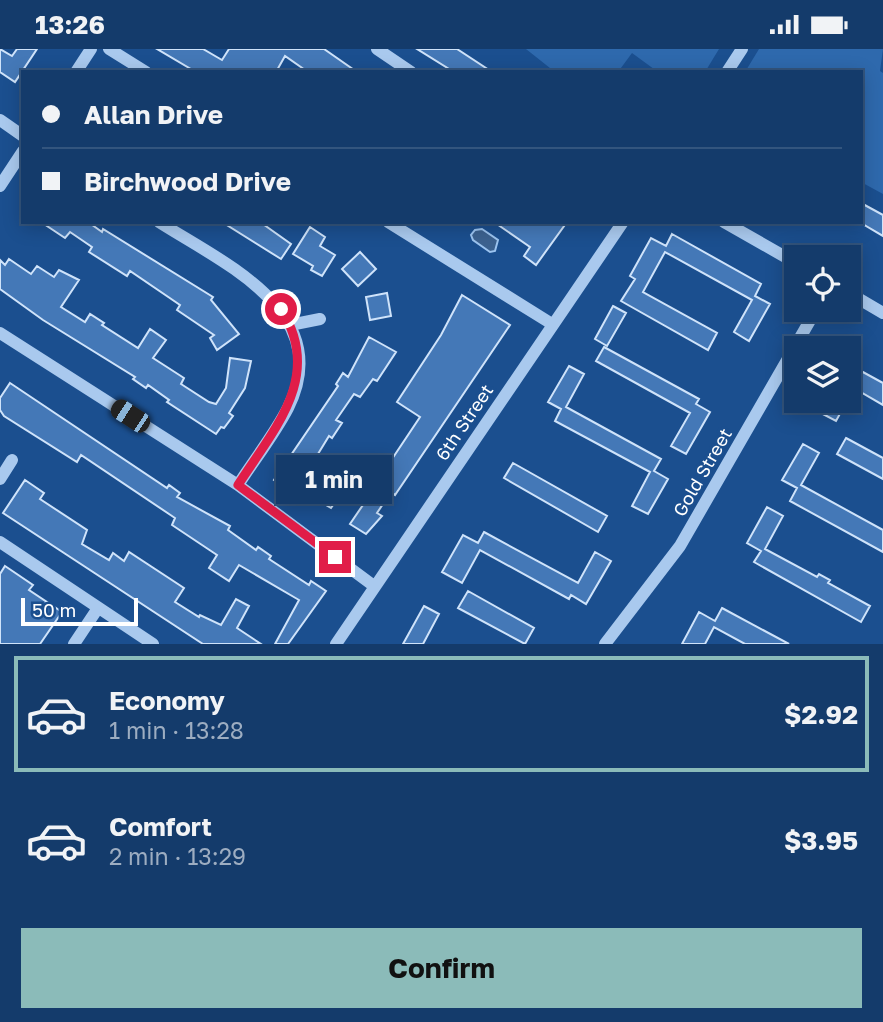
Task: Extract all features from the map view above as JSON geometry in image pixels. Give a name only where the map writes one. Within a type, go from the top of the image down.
[{"type":"street","points":[[77,70],[91,49]]},
{"type":"street","points":[[109,49],[143,70]]},
{"type":"street","points":[[377,49],[408,70]]},
{"type":"street","points":[[728,70],[742,49]]},
{"type":"street","points":[[0,121],[21,135]]},
{"type":"street","points":[[0,186],[21,154]]},
{"type":"street","points":[[162,224],[268,294],[290,325],[298,352],[295,389],[288,408],[238,485]]},
{"type":"street","points":[[391,224],[552,324]]},
{"type":"street","name":"6th Street","points":[[343,642],[374,586],[622,224]]},
{"type":"street","points":[[728,224],[784,256]]},
{"type":"street","points":[[861,300],[883,313]]},
{"type":"street","points":[[290,325],[320,319]]},
{"type":"street","name":"Gold Street","points":[[605,644],[680,546],[809,322]]},
{"type":"street","points":[[0,333],[238,485],[374,586]]},
{"type":"street","points":[[0,479],[12,460]]},
{"type":"street","points":[[0,542],[153,644]]},
{"type":"street","points":[[74,644],[98,608]]},
{"type":"shaded area","points":[[526,49],[719,49],[706,70],[655,70],[632,53],[619,70],[552,70]]},
{"type":"shaded area","points":[[759,49],[883,49],[880,71],[883,73],[883,194],[863,183],[863,70],[746,70]]},
{"type":"shaded area","points":[[482,229],[498,240],[495,251],[490,252],[473,240],[471,235],[475,230]]},
{"type":"building","points":[[0,49],[12,56],[17,49],[37,49],[15,82],[0,72]]},
{"type":"building","points":[[157,49],[203,49],[222,60],[229,49],[324,49],[354,70],[305,70],[285,56],[277,70],[193,70]]},
{"type":"building","points":[[417,49],[457,49],[489,70],[451,70]]},
{"type":"building","points":[[863,204],[883,215],[883,236],[863,224]]},
{"type":"building","points":[[44,224],[91,224],[102,232],[103,229],[213,297],[211,300],[239,334],[217,350],[210,338],[214,335],[177,310],[180,305],[130,271],[127,276],[89,252],[92,247],[70,232],[65,238]]},
{"type":"building","points":[[225,224],[263,224],[291,244],[281,259]]},
{"type":"building","points":[[497,224],[566,224],[536,265],[524,256],[530,247]]},
{"type":"building","points":[[310,227],[325,237],[320,246],[335,255],[322,276],[311,270],[313,266],[293,254]]},
{"type":"building","points":[[672,234],[761,284],[755,296],[770,304],[749,341],[734,332],[752,300],[665,252],[643,292],[717,333],[708,350],[621,301],[635,279],[630,276],[651,238],[666,246]]},
{"type":"building","points":[[360,252],[376,269],[358,286],[342,269]]},
{"type":"building","points":[[9,259],[31,274],[37,266],[54,277],[59,270],[79,280],[61,307],[85,322],[90,314],[138,348],[150,329],[166,340],[153,358],[184,378],[181,384],[209,402],[216,404],[226,388],[230,358],[251,361],[245,388],[229,413],[233,416],[216,434],[167,402],[169,400],[148,385],[146,388],[133,379],[135,377],[43,320],[0,289],[0,260],[5,265]]},
{"type":"building","points":[[387,293],[391,316],[370,320],[366,297]]},
{"type":"building","points":[[462,295],[510,325],[395,495],[391,492],[377,513],[382,516],[366,534],[350,524],[367,499],[346,488],[353,475],[374,486],[420,417],[397,402],[441,335]]},
{"type":"building","points":[[613,306],[626,313],[607,346],[595,339]]},
{"type":"building","points":[[369,337],[396,352],[377,381],[373,379],[360,397],[354,394],[336,420],[342,423],[332,438],[329,436],[310,467],[314,469],[312,473],[342,492],[331,508],[295,487],[292,492],[274,480],[338,386],[336,384],[343,373],[348,377]]},
{"type":"building","points":[[604,347],[699,399],[696,404],[710,412],[686,454],[671,446],[690,413],[596,361]]},
{"type":"building","points":[[569,366],[584,374],[566,407],[661,459],[654,471],[668,479],[648,514],[632,506],[650,472],[555,421],[561,409],[548,402]]},
{"type":"building","points":[[861,371],[883,383],[883,405],[861,392]]},
{"type":"building","points":[[10,383],[167,488],[169,485],[180,493],[177,497],[230,526],[228,530],[256,550],[258,547],[271,556],[269,559],[309,585],[311,581],[326,591],[288,644],[275,644],[299,600],[239,565],[229,581],[209,568],[217,555],[172,525],[175,518],[81,455],[77,462],[4,416],[0,410],[0,398]]},
{"type":"building","points":[[821,413],[840,413],[836,421]]},
{"type":"building","points":[[846,438],[883,458],[883,479],[837,454]]},
{"type":"building","points":[[803,444],[819,453],[801,485],[883,530],[883,552],[790,501],[797,488],[782,480]]},
{"type":"building","points":[[513,463],[607,516],[598,532],[504,478]]},
{"type":"building","points":[[25,480],[44,493],[40,499],[87,530],[82,544],[109,560],[113,553],[124,561],[129,552],[184,588],[175,602],[199,617],[200,615],[221,625],[236,599],[249,606],[237,628],[261,644],[203,644],[3,513]]},
{"type":"building","points":[[767,507],[783,516],[765,549],[817,577],[819,574],[830,580],[828,583],[870,606],[861,622],[754,562],[761,551],[747,543]]},
{"type":"building","points":[[484,532],[578,583],[595,552],[611,561],[586,604],[571,595],[569,599],[480,550],[462,583],[442,572],[463,535],[478,543]]},
{"type":"building","points":[[5,566],[33,585],[29,590],[62,612],[40,644],[0,644],[0,574]]},
{"type":"building","points":[[468,591],[534,628],[525,644],[458,608]]},
{"type":"building","points":[[424,606],[439,614],[423,644],[403,644]]},
{"type":"building","points":[[722,608],[789,644],[745,644],[714,627],[705,644],[682,644],[699,612],[715,621]]},
{"type":"route","points":[[281,309],[294,335],[298,352],[295,389],[288,408],[238,485],[335,557]]}]
